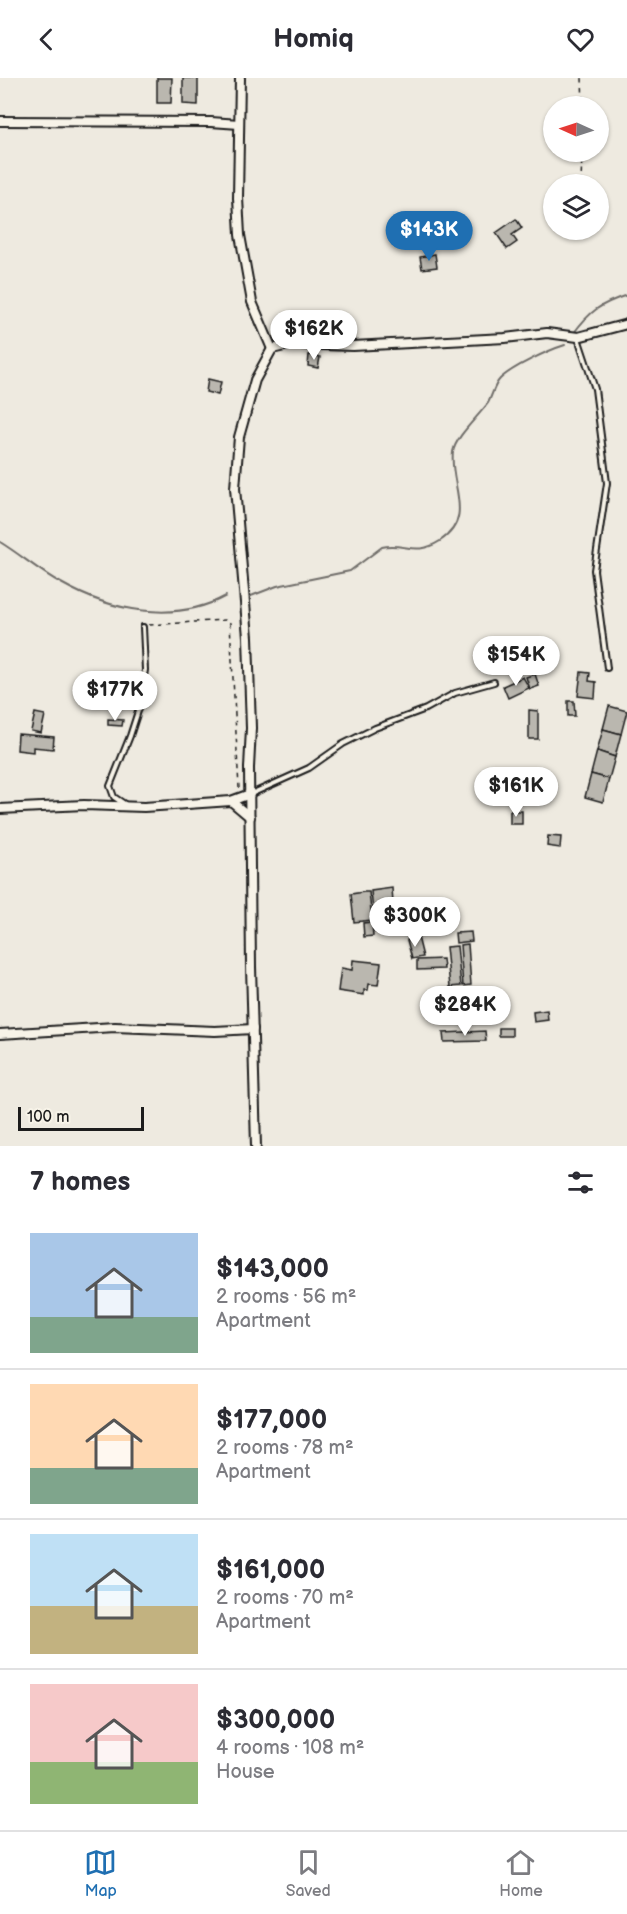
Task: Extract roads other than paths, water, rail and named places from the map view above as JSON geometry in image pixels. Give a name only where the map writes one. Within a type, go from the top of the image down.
[{"type":"street","points":[[240,78],[238,198],[244,265],[255,311],[272,349]]},
{"type":"street","points":[[0,121],[200,121],[239,124]]},
{"type":"street","points":[[256,1146],[248,637],[235,488],[239,437],[255,380],[272,349],[294,344],[353,346],[505,338],[547,333],[578,337],[627,324]]},
{"type":"street","points":[[0,809],[84,805],[128,807],[231,801],[250,794]]},
{"type":"street","points":[[231,801],[250,817]]},
{"type":"street","points":[[0,1034],[115,1027],[182,1030],[253,1029]]},
{"type":"lane","points":[[578,337],[595,389],[607,483],[594,570],[607,668]]},
{"type":"lane","points":[[128,807],[114,797],[110,786],[139,708],[145,670],[143,627]]},
{"type":"lane","points":[[250,794],[309,768],[343,744],[375,728],[426,709],[455,693],[494,682]]},
{"type":"waterway","points":[[573,334],[596,309],[627,295]]},
{"type":"waterway","points":[[251,596],[277,586],[350,571],[382,547],[397,546],[416,549],[431,546],[440,541],[451,532],[457,522],[459,511],[453,464],[453,452],[458,440],[488,403],[500,379],[531,359],[565,345]]},
{"type":"waterway","points":[[0,542],[61,583],[80,593],[121,607],[164,612],[186,610],[206,605],[226,596]]}]
